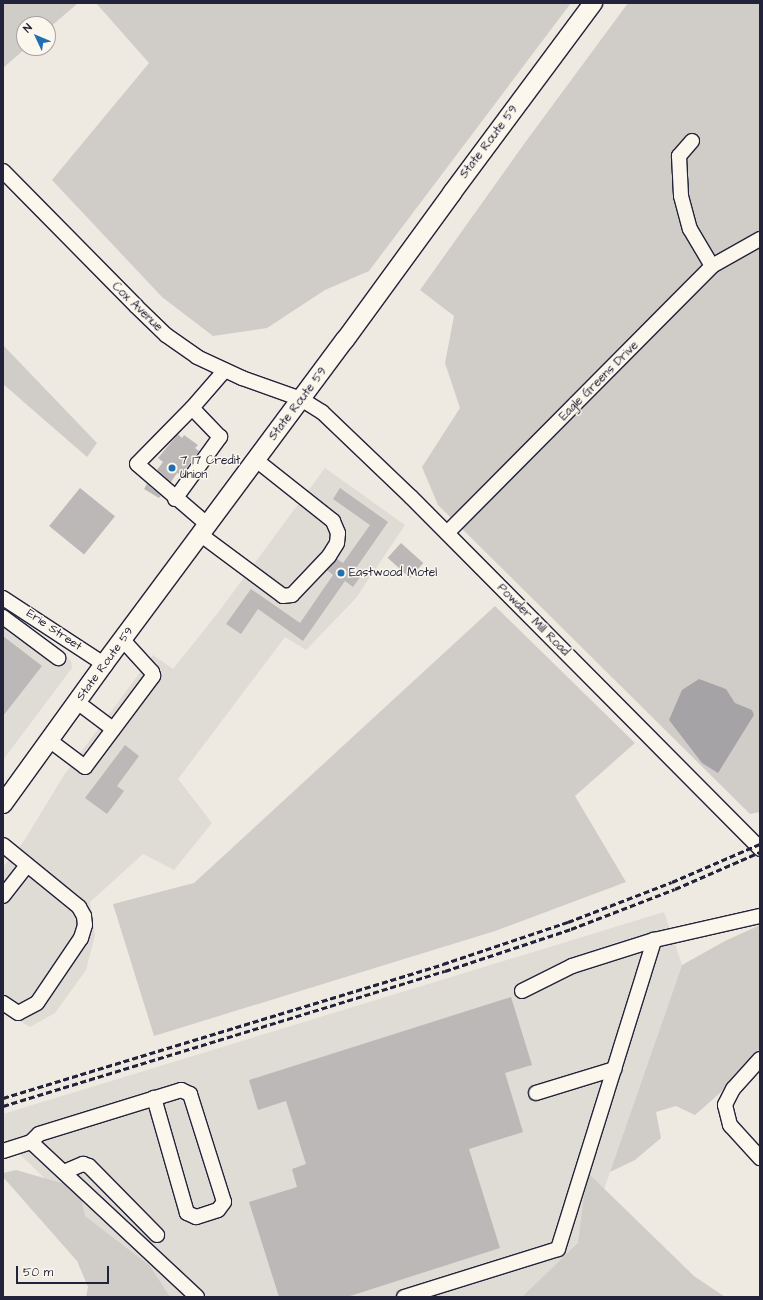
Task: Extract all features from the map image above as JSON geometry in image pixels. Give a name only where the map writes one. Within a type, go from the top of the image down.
[{"type":"main road","name":"State Route 59","points":[[3,804],[122,639],[593,3]]},
{"type":"street","points":[[692,141],[679,156],[681,196],[690,229],[712,266]]},
{"type":"street","name":"Cox Avenue","points":[[3,171],[166,335],[197,357],[225,370],[301,399]]},
{"type":"street","name":"Eagle Greens Drive","points":[[447,533],[712,266],[760,239]]},
{"type":"street","points":[[225,370],[192,408],[137,464],[175,499],[204,530],[283,596],[292,595],[329,556],[337,542],[338,533],[333,521],[256,460]]},
{"type":"street","name":"Powder Mill Road","points":[[301,399],[322,412],[447,533],[760,849]]},
{"type":"street","points":[[175,499],[220,437],[192,408]]},
{"type":"street","name":"Erie Street","points":[[5,596],[104,664]]},
{"type":"street","points":[[3,617],[58,658]]},
{"type":"street","points":[[49,740],[85,767],[153,676],[152,672],[122,639]]},
{"type":"street","points":[[77,702],[113,729]]},
{"type":"street","points":[[3,845],[79,907],[84,916],[85,925],[81,938],[37,1003],[18,1013],[3,1003]]},
{"type":"street","points":[[3,896],[27,864]]},
{"type":"street","points":[[522,990],[572,966],[654,940],[760,916]]},
{"type":"street","points":[[404,1297],[558,1249],[654,940]]},
{"type":"street","points":[[760,1059],[733,1088],[725,1105],[730,1125],[760,1158]]},
{"type":"street","points":[[536,1093],[614,1070]]},
{"type":"street","points":[[3,1151],[31,1142],[39,1134],[154,1098],[182,1090],[190,1094],[224,1202],[218,1210],[196,1217],[187,1213],[154,1098]]},
{"type":"street","points":[[31,1142],[197,1297]]},
{"type":"street","points":[[64,1172],[83,1164],[89,1166],[157,1235]]},
{"type":"shaded area","points":[[3,3],[78,3],[56,22],[56,16],[16,16],[17,56],[3,68]]},
{"type":"shaded area","points":[[96,3],[571,3],[369,271],[325,290],[267,328],[213,336],[162,297],[52,180],[149,63]]},
{"type":"shaded area","points":[[628,3],[760,3],[760,812],[750,814],[438,505],[422,467],[460,408],[445,363],[454,316],[420,290],[524,144]]},
{"type":"shaded area","points":[[3,345],[97,443],[87,457],[3,384]]},
{"type":"shaded area","points":[[325,468],[405,525],[356,598],[306,650],[285,637],[178,779],[212,823],[174,870],[143,854],[90,902],[95,935],[86,970],[55,1013],[30,1027],[3,1011],[3,867],[24,841],[64,775],[153,655],[173,669],[217,614]]},
{"type":"shaded area","points":[[495,606],[635,743],[575,796],[626,882],[495,931],[154,1036],[113,904],[194,883]]},
{"type":"shaded area","points":[[3,611],[71,661],[72,668],[3,760]]},
{"type":"shaded area","points":[[699,679],[726,689],[735,703],[752,710],[754,715],[718,773],[702,763],[669,720],[682,690]]},
{"type":"shaded area","points":[[664,912],[682,965],[583,1250],[553,1297],[168,1297],[3,1138],[3,1114]]},
{"type":"shaded area","points":[[760,925],[760,1049],[720,1093],[695,1115],[676,1106],[656,1112],[661,1138],[635,1160],[610,1172],[682,965],[725,941]]},
{"type":"shaded area","points":[[16,1170],[79,1188],[85,1216],[150,1266],[170,1297],[86,1297],[88,1287],[77,1261],[3,1177],[3,1173]]},
{"type":"shaded area","points":[[587,1172],[694,1276],[725,1297],[522,1297],[578,1243]]},
{"type":"building","name":"7 17 Credit Union","points":[[178,434],[182,438],[184,435],[198,445],[195,448],[199,451],[181,475],[177,473],[171,482],[157,470],[163,462],[158,458]]},
{"type":"building","points":[[147,484],[161,496],[159,498],[144,489]]},
{"type":"building","points":[[80,488],[115,516],[84,554],[49,526]]},
{"type":"building","points":[[340,488],[388,522],[354,571],[361,576],[353,587],[345,581],[303,641],[258,609],[241,634],[226,624],[251,589],[300,623],[333,575],[327,570],[337,559],[343,563],[370,525],[333,499]]},
{"type":"building","points":[[401,543],[423,563],[410,578],[388,558]]},
{"type":"building","points":[[3,636],[42,666],[3,716]]},
{"type":"building","points":[[125,745],[139,756],[117,786],[124,791],[107,814],[85,798]]},
{"type":"building","points":[[511,997],[532,1065],[505,1073],[523,1132],[469,1149],[500,1248],[347,1297],[279,1297],[249,1202],[297,1187],[292,1169],[306,1164],[286,1101],[258,1110],[249,1080]]},
{"type":"railway","points":[[3,1098],[443,964],[568,922],[672,882],[760,844]]},
{"type":"railway","points":[[3,1106],[445,971],[571,929],[675,889],[760,852]]},
{"type":"place","name":"7 17 Credit Union","points":[[172,468]]},
{"type":"place","name":"Eastwood Motel","points":[[341,573]]}]
